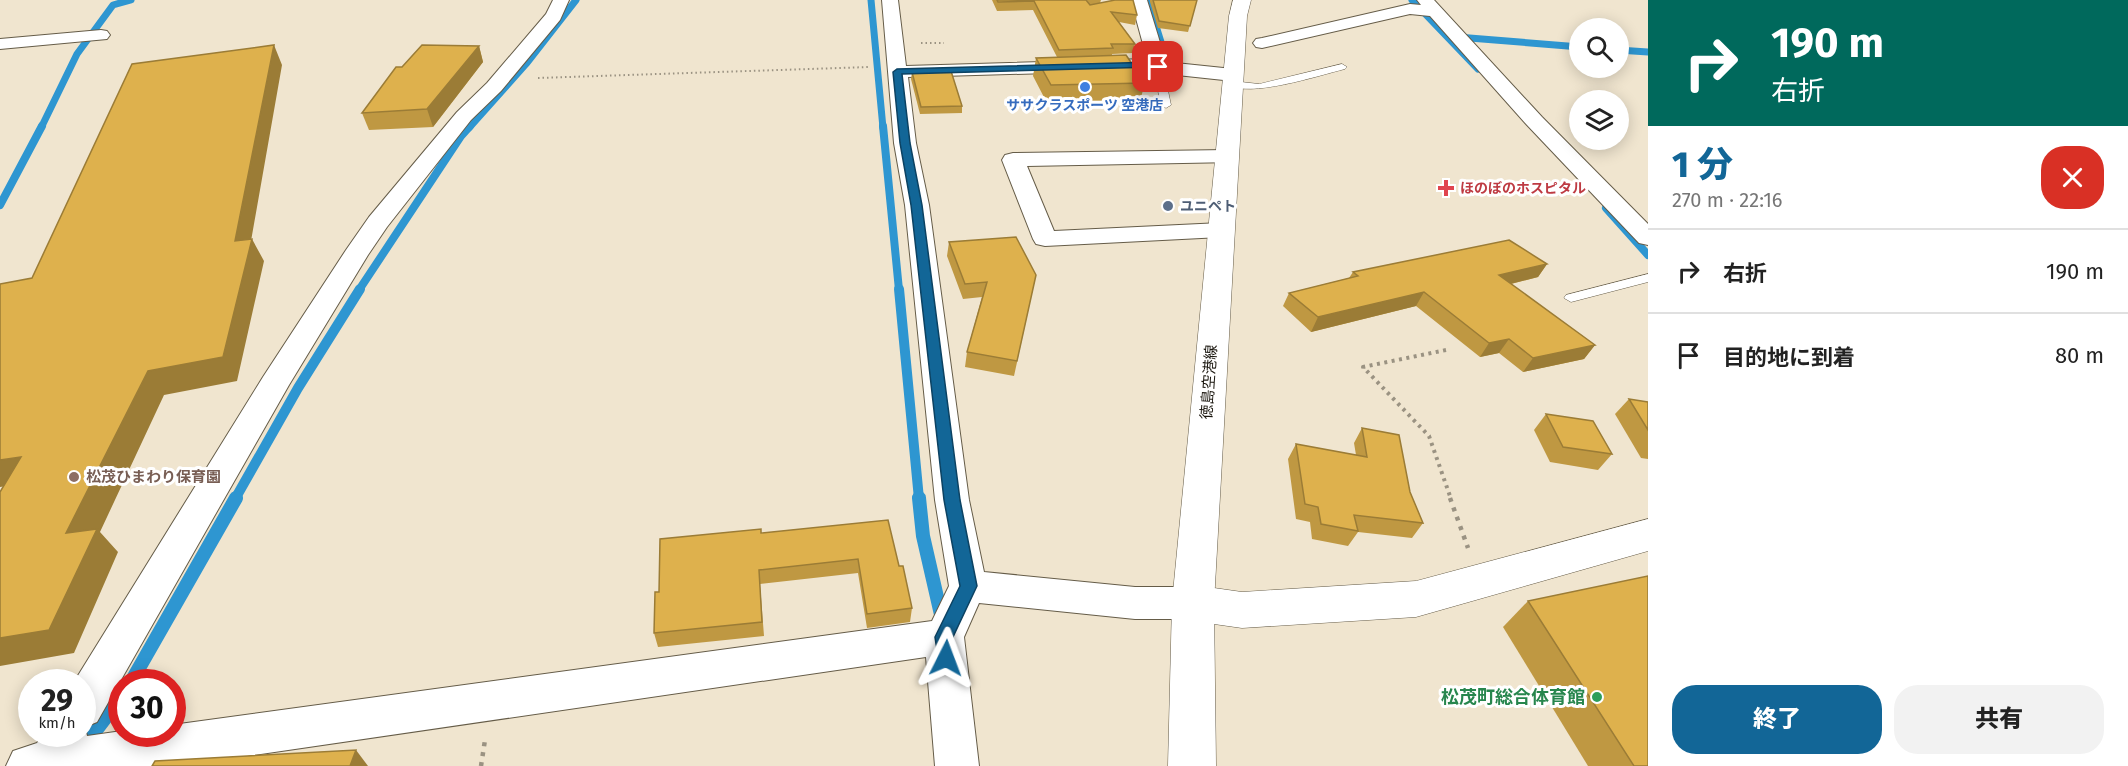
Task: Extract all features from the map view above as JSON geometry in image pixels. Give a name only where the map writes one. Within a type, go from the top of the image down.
[{"type":"main road","name":"徳島空港線","points":[[1192,766],[1193,603],[1238,16],[1242,0]]},
{"type":"main road","points":[[1193,603],[1242,610],[1416,599],[1648,535]]},
{"type":"street","points":[[96,684],[274,384],[355,255],[378,222],[464,116],[501,79],[554,16],[561,0]]},
{"type":"street","points":[[890,0],[905,143],[917,205],[952,500],[968,586],[944,637],[957,766]]},
{"type":"street","points":[[1139,0],[1158,66]]},
{"type":"street","points":[[1262,43],[1423,7],[1648,238]]},
{"type":"street","points":[[0,44],[101,35]]},
{"type":"street","points":[[897,69],[1158,66],[1233,79]]},
{"type":"street","points":[[1221,230],[1045,239],[1013,160],[1227,157]]},
{"type":"street","points":[[968,586],[1135,603],[1193,603]]},
{"type":"street","points":[[48,754],[944,637]]},
{"type":"lane","points":[[1158,66],[1166,105]]},
{"type":"lane","points":[[1233,79],[1260,87],[1342,67]]},
{"type":"lane","points":[[1571,298],[1648,279]]},
{"type":"path","points":[[501,79],[897,69]]},
{"type":"path","points":[[1446,350],[1363,367],[1429,436],[1480,581]]},
{"type":"building","points":[[997,0],[1086,0],[1090,5],[1115,0],[1133,0],[1137,15],[1111,12],[1135,44],[1111,44],[1113,48],[1059,50],[1034,1],[998,2]]},
{"type":"building","points":[[1153,0],[1197,0],[1190,26],[1159,21]]},
{"type":"building","points":[[274,45],[235,241],[252,239],[223,357],[148,371],[66,533],[97,529],[49,630],[0,638],[0,492],[21,457],[0,460],[0,284],[32,278],[132,64]]},
{"type":"building","points":[[422,45],[479,46],[427,109],[362,113],[396,67],[402,67]]},
{"type":"building","points":[[1126,55],[1145,83],[1051,85],[1036,58]]},
{"type":"building","points":[[951,71],[962,106],[921,107],[912,72]]},
{"type":"building","points":[[1016,237],[1036,275],[1017,361],[967,352],[987,282],[965,284],[949,242]]},
{"type":"building","points":[[1509,240],[1547,264],[1499,275],[1595,345],[1533,358],[1509,339],[1489,343],[1424,292],[1318,317],[1289,293],[1358,276],[1353,272]]},
{"type":"building","points":[[1629,399],[1648,402],[1648,430]]},
{"type":"building","points":[[1546,414],[1593,421],[1612,454],[1563,447]]},
{"type":"building","points":[[1362,428],[1399,435],[1410,492],[1423,523],[1354,515],[1358,531],[1321,524],[1318,507],[1305,504],[1296,444],[1367,457]]},
{"type":"building","points":[[888,520],[899,566],[903,566],[912,608],[867,614],[858,559],[759,570],[762,622],[654,633],[655,592],[659,592],[660,539],[761,529],[761,533]]},
{"type":"building","name":"松茂町総合体育館","points":[[1648,576],[1648,766],[1634,766],[1528,601]]},
{"type":"building","points":[[356,750],[350,766],[152,766],[155,761]]},
{"type":"waterway","points":[[42,127],[77,54],[113,5],[131,0]]},
{"type":"waterway","points":[[469,128],[526,64],[576,0]]},
{"type":"waterway","points":[[871,0],[883,128]]},
{"type":"waterway","points":[[1148,0],[1165,55]]},
{"type":"waterway","points":[[1412,0],[1478,69]]},
{"type":"waterway","points":[[1457,37],[1569,46]]},
{"type":"waterway","points":[[1629,51],[1648,52]]},
{"type":"waterway","points":[[359,290],[461,136],[470,126]]},
{"type":"waterway","points":[[883,126],[899,290]]},
{"type":"waterway","points":[[0,205],[42,127]]},
{"type":"waterway","points":[[1606,208],[1648,255]]},
{"type":"waterway","points":[[235,499],[298,388],[360,289]]},
{"type":"waterway","points":[[899,289],[919,499]]},
{"type":"waterway","points":[[138,669],[236,498]]},
{"type":"waterway","points":[[919,498],[923,536],[942,619]]},
{"type":"waterway","points":[[69,766],[108,714]]},
{"type":"place","name":"ササクラスポーツ 空港店","points":[[1085,87]]},
{"type":"place","name":"ほのぼのホスピタル","points":[[1446,188]]},
{"type":"place","name":"ユニペト","points":[[1168,206]]},
{"type":"place","name":"松茂ひまわり保育園","points":[[74,477]]},
{"type":"place","name":"松茂町総合体育館","points":[[1597,697]]},
{"type":"route","points":[[946,658],[944,637],[968,586],[952,500],[917,205],[905,143],[897,72],[1158,64],[1158,67]]}]
